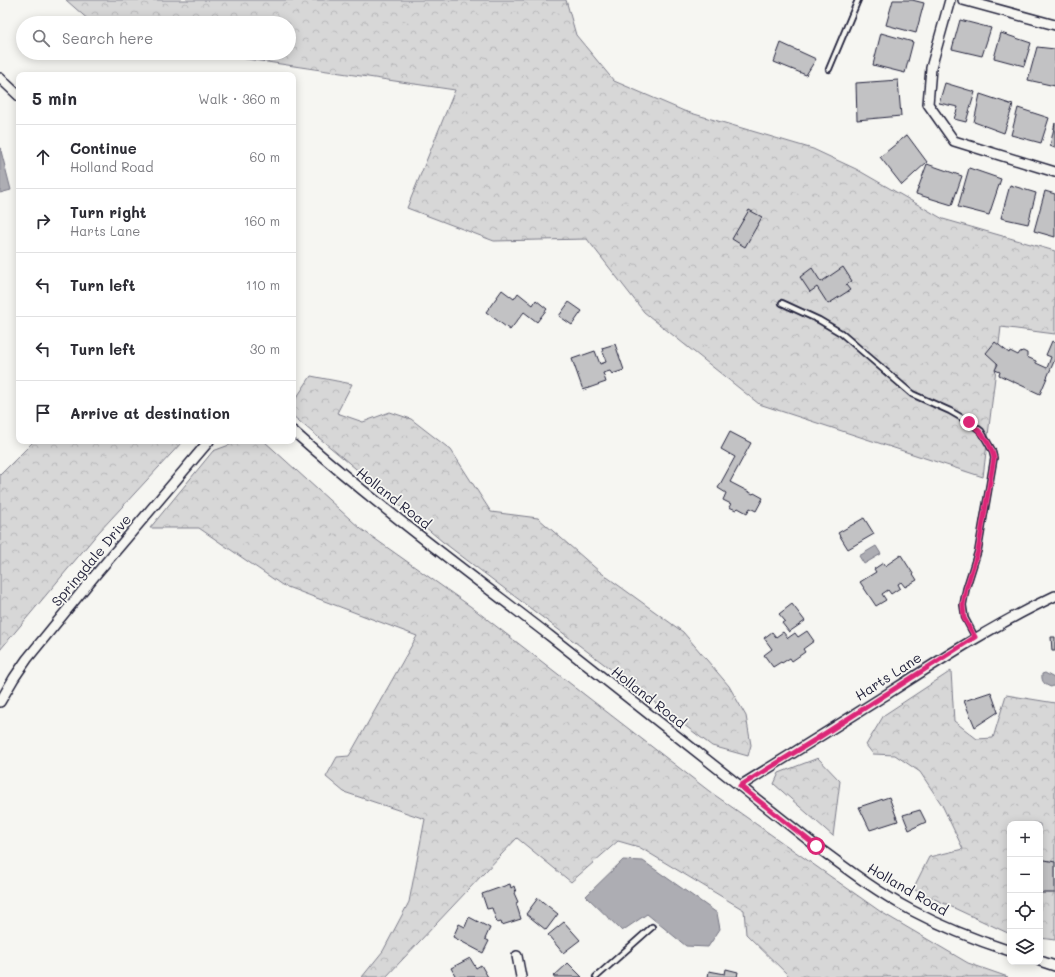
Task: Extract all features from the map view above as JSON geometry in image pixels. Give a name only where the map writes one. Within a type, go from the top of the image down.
[{"type":"street","points":[[950,0],[931,68],[928,104],[954,141],[1055,172]]},
{"type":"street","points":[[963,0],[1055,25]]},
{"type":"street","points":[[0,78],[16,93]]},
{"type":"street","name":"Holland Road","points":[[296,434],[339,472],[423,539],[822,850],[910,910],[976,940],[1007,950]]},
{"type":"street","name":"Springdale Drive","points":[[0,702],[27,659],[97,573],[206,444]]},
{"type":"street","name":"Harts Lane","points":[[740,786],[818,738],[975,637],[1024,610],[1055,596]]},
{"type":"street","points":[[517,956],[521,977]]},
{"type":"street","points":[[1043,962],[1055,966]]},
{"type":"lane","points":[[829,69],[858,0]]},
{"type":"lane","points":[[782,303],[819,320],[841,333],[912,394],[950,411],[969,422],[981,431],[992,450],[994,458],[978,551],[966,589],[963,605],[964,618],[975,637]]},
{"type":"lane","points":[[596,977],[652,927]]},
{"type":"green space","points":[[66,0],[566,0],[576,35],[614,81],[684,111],[813,149],[856,169],[943,219],[1055,251],[1055,334],[1001,327],[983,477],[759,404],[644,312],[587,239],[494,241],[407,208],[455,90],[254,60],[296,60],[296,16],[84,16]]},
{"type":"green space","points":[[311,376],[352,384],[337,413],[363,422],[390,412],[411,419],[451,450],[491,512],[538,518],[600,572],[683,632],[729,686],[746,716],[751,745],[748,756],[712,746],[443,542],[296,419],[296,398]]},
{"type":"green space","points":[[31,444],[180,444],[98,533],[0,650],[0,475]]},
{"type":"green space","points":[[232,444],[267,444],[361,529],[470,606],[709,791],[881,912],[968,963],[1008,977],[790,977],[746,934],[744,910],[639,847],[618,841],[571,882],[517,838],[386,977],[362,977],[383,951],[409,902],[425,819],[344,792],[326,777],[337,757],[349,756],[417,636],[282,585],[199,528],[150,528],[213,451]]},
{"type":"green space","points":[[951,671],[954,721],[977,739],[993,738],[1006,695],[1055,703],[1055,940],[1043,938],[1043,821],[1007,821],[1007,933],[913,889],[929,857],[963,849],[942,805],[920,772],[895,755],[873,754],[866,745],[884,715]]},
{"type":"green space","points":[[818,758],[840,781],[833,836],[774,784],[779,773]]},
{"type":"shaded area","points":[[0,147],[11,190],[0,193]]},
{"type":"shaded area","points":[[876,546],[881,554],[864,564],[859,556]]},
{"type":"shaded area","points":[[1045,673],[1054,678],[1055,685],[1051,687],[1044,683],[1042,674]]},
{"type":"shaded area","points":[[623,860],[643,861],[717,913],[720,929],[708,947],[686,946],[647,914],[622,931],[586,896]]},
{"type":"building","points":[[893,0],[912,0],[924,3],[916,33],[886,25]]},
{"type":"building","points":[[960,20],[991,28],[982,56],[952,49]]},
{"type":"building","points":[[881,33],[913,42],[905,73],[873,65]]},
{"type":"building","points":[[1001,33],[1031,43],[1024,66],[994,58]]},
{"type":"building","points":[[781,43],[816,59],[806,75],[774,62]]},
{"type":"building","points":[[1037,47],[1055,49],[1055,86],[1028,80]]},
{"type":"building","points":[[898,80],[901,116],[857,120],[856,83]]},
{"type":"building","points":[[945,83],[975,92],[966,122],[954,119],[958,107],[939,103]]},
{"type":"building","points":[[980,94],[1013,105],[1004,133],[974,122]]},
{"type":"building","points":[[1018,108],[1049,118],[1041,143],[1011,135]]},
{"type":"building","points":[[1055,123],[1055,148],[1050,146]]},
{"type":"building","points":[[907,135],[927,162],[902,185],[880,157]]},
{"type":"building","points":[[927,164],[962,176],[952,205],[916,194]]},
{"type":"building","points":[[969,168],[1001,179],[989,215],[958,207]]},
{"type":"building","points":[[1010,185],[1036,193],[1028,224],[1001,218]]},
{"type":"building","points":[[1045,191],[1055,194],[1055,237],[1034,231]]},
{"type":"building","points":[[749,210],[762,217],[745,247],[732,239]]},
{"type":"building","points":[[843,267],[852,281],[846,285],[850,290],[828,304],[817,287],[810,292],[800,277],[812,268],[821,282]]},
{"type":"building","points":[[502,290],[514,299],[518,293],[533,305],[536,300],[547,309],[537,322],[524,312],[510,330],[486,312]]},
{"type":"building","points":[[569,302],[582,311],[572,325],[559,316]]},
{"type":"building","points":[[1052,341],[1055,343],[1055,359],[1040,394],[999,375],[1000,372],[995,370],[998,364],[986,353],[995,342],[1009,353],[1010,351],[1018,355],[1023,351],[1027,353],[1027,357],[1047,368],[1051,357],[1046,355]]},
{"type":"building","points":[[615,344],[624,370],[612,374],[610,371],[603,373],[606,382],[583,390],[572,359],[595,351],[600,364],[606,362],[602,348]]},
{"type":"building","points":[[730,432],[751,443],[730,482],[763,498],[756,511],[750,508],[747,513],[738,508],[736,510],[729,507],[731,504],[723,500],[726,493],[718,488],[735,457],[721,449]]},
{"type":"building","points":[[864,518],[874,534],[848,549],[838,533]]},
{"type":"building","points":[[901,555],[917,580],[905,587],[901,582],[898,584],[900,588],[891,594],[888,590],[882,594],[886,600],[876,606],[860,582],[876,572],[874,569],[883,563],[885,566]]},
{"type":"building","points":[[792,604],[805,621],[789,632],[782,623],[785,621],[779,614]]},
{"type":"building","points":[[807,631],[814,641],[803,649],[805,652],[792,661],[790,658],[773,667],[764,655],[772,649],[764,638],[772,632],[776,637],[783,632],[788,638],[795,633],[798,637]]},
{"type":"building","points":[[1051,637],[1055,637],[1055,651],[1052,651]]},
{"type":"building","points":[[991,692],[998,712],[975,727],[964,701]]},
{"type":"building","points":[[889,797],[898,821],[870,830],[859,807]]},
{"type":"building","points":[[920,810],[926,822],[909,830],[903,815]]},
{"type":"building","points":[[1043,860],[1055,862],[1055,893],[1043,893]]},
{"type":"building","points":[[510,884],[511,888],[514,886],[516,892],[514,893],[518,902],[516,903],[521,919],[502,925],[501,922],[497,923],[492,908],[487,909],[482,894]]},
{"type":"building","points":[[538,898],[558,914],[546,930],[526,914]]},
{"type":"building","points":[[469,917],[490,928],[485,939],[489,941],[483,953],[453,937],[459,924],[465,927]]},
{"type":"building","points":[[564,922],[580,940],[563,953],[548,935]]},
{"type":"building","points":[[470,958],[476,968],[481,965],[488,977],[456,977],[451,968]]},
{"type":"building","points":[[568,963],[582,977],[553,977]]},
{"type":"building","points":[[726,969],[738,972],[737,977],[708,977],[709,971],[725,974]]},
{"type":"route","points":[[816,846],[740,786],[818,738],[975,637],[964,618],[963,605],[966,589],[978,551],[994,458],[992,450],[981,431],[969,422]]}]
